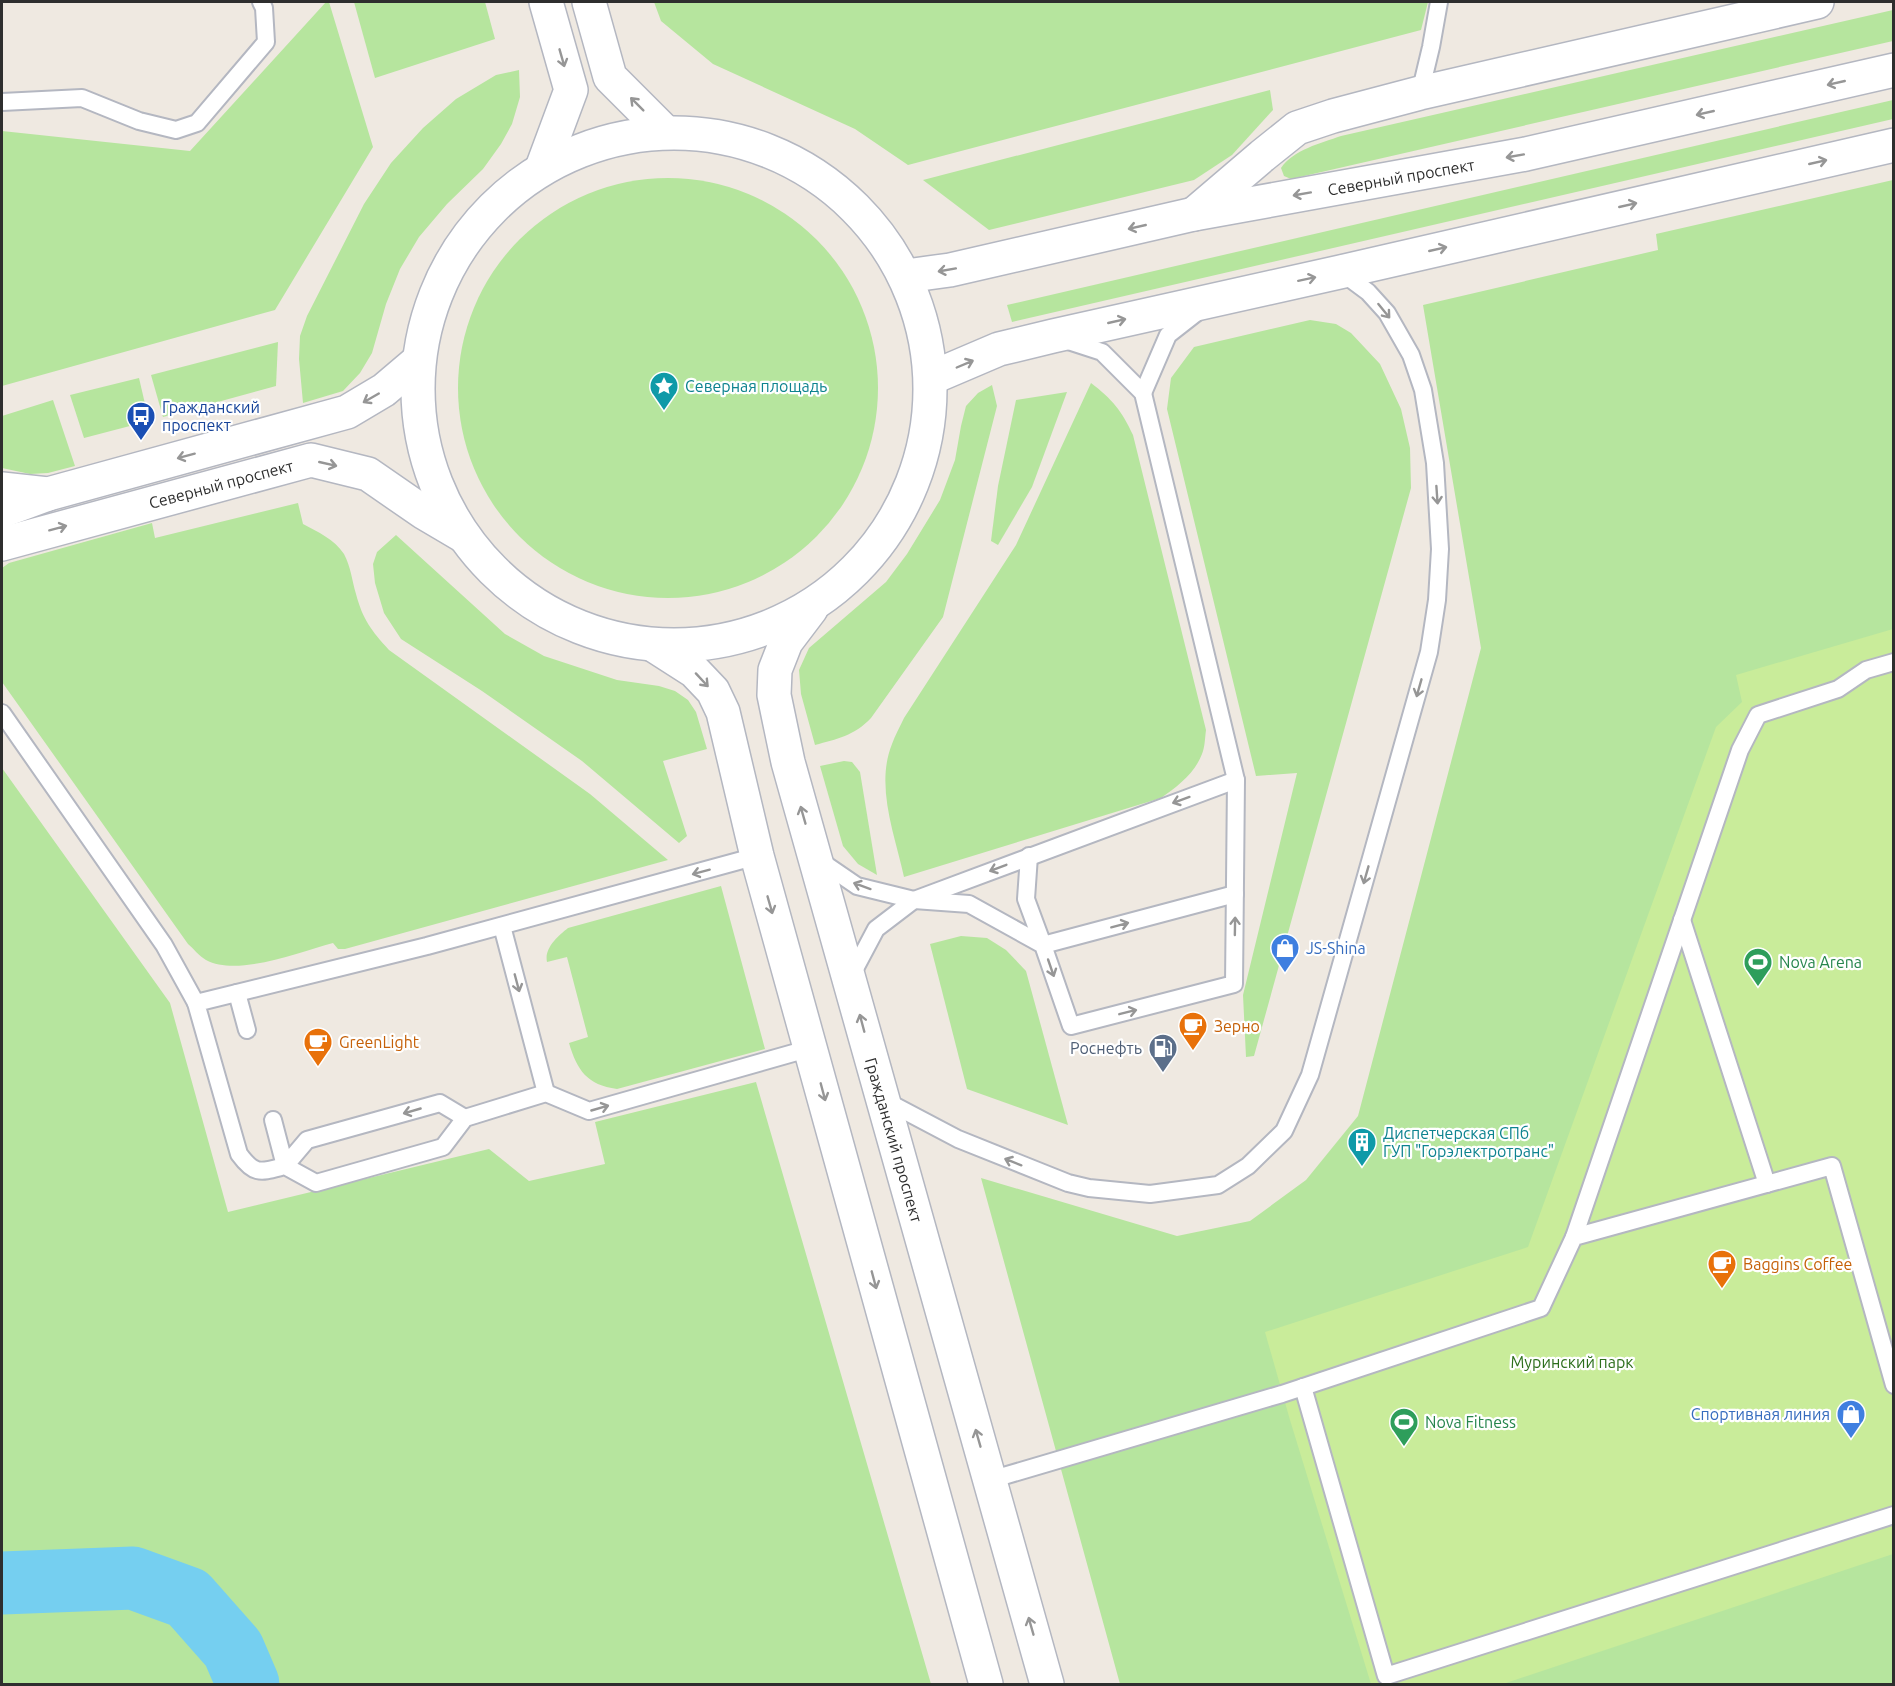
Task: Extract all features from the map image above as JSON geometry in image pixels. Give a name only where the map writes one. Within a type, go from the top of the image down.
[{"type":"main road","points":[[542,168],[571,90],[546,2]]},
{"type":"main road","points":[[589,2],[610,77],[664,132]]},
{"type":"main road","points":[[1194,214],[1297,128],[1420,93],[1817,2]]},
{"type":"main road","name":"Северный проспект","points":[[906,276],[950,270],[1194,214],[1526,154],[1893,70]]},
{"type":"main road","points":[[664,132],[738,139],[807,168],[864,215],[906,276],[924,326],[931,378],[925,444],[903,507],[865,562],[814,605],[764,630],[710,644],[655,646],[598,635],[546,612],[500,579],[462,535],[426,459],[417,362],[435,293],[454,256],[478,222],[508,193],[542,168],[580,149],[622,137],[664,132]]},
{"type":"main road","points":[[931,378],[999,350],[1053,336],[1893,145]]},
{"type":"main road","points":[[2,511],[48,494],[347,412],[384,390],[417,362]]},
{"type":"main road","name":"Северный проспект","points":[[2,544],[311,460],[368,474],[423,512],[462,535]]},
{"type":"main road","points":[[2,489],[48,494]]},
{"type":"main road","name":"Гражданский проспект","points":[[814,605],[786,642],[775,670],[774,695],[788,762],[1047,1683]]},
{"type":"main road","points":[[655,646],[694,671],[713,691],[723,712],[757,856],[986,1684]]},
{"type":"lane","points":[[2,102],[82,98],[139,121],[176,130],[197,123],[266,42],[264,8],[261,2]]},
{"type":"lane","points":[[1420,93],[1439,2]]},
{"type":"lane","points":[[883,1100],[958,1139],[1068,1183],[1089,1188],[1150,1194],[1218,1185],[1248,1166],[1284,1131],[1310,1075],[1429,652],[1440,549],[1435,463],[1423,390],[1411,355],[1387,313],[1368,292],[1340,272]]},
{"type":"lane","points":[[1143,393],[1168,335],[1214,300]]},
{"type":"lane","points":[[1029,856],[1026,899],[1071,1026],[1234,984],[1236,780],[1143,393],[1102,352],[1053,336]]},
{"type":"lane","points":[[990,1480],[1303,1387],[1542,1308],[1574,1238],[1740,750],[1758,715],[1838,689],[1866,670],[1893,662]]},
{"type":"lane","points":[[2,713],[164,945],[196,1003],[239,1154],[248,1166],[262,1172],[285,1166],[307,1140],[440,1103],[465,1118]]},
{"type":"lane","points":[[850,978],[876,929],[915,900],[1236,780]]},
{"type":"lane","points":[[196,1003],[502,926],[757,856]]},
{"type":"lane","points":[[815,858],[857,886],[915,900],[969,904],[1043,945],[1236,894]]},
{"type":"lane","points":[[1682,920],[1767,1184]]},
{"type":"lane","points":[[502,926],[546,1093]]},
{"type":"lane","points":[[237,993],[247,1030]]},
{"type":"lane","points":[[273,1120],[285,1166],[316,1184],[443,1146],[465,1118],[546,1093],[589,1111],[811,1048]]},
{"type":"lane","points":[[1574,1238],[1832,1166],[1893,1385]]},
{"type":"lane","points":[[1303,1387],[1386,1676],[1893,1515]]},
{"type":"green space","points":[[326,2],[329,2],[373,147],[275,310],[2,386],[2,131],[190,151]]},
{"type":"green space","points":[[354,2],[485,2],[495,39],[375,78]]},
{"type":"green space","points":[[654,2],[1428,2],[1421,30],[908,165],[855,129],[713,64],[661,21]]},
{"type":"green space","points":[[1893,10],[1893,41],[1291,179],[1284,176],[1281,168],[1300,152],[1341,136]]},
{"type":"green space","points":[[519,70],[520,97],[512,124],[483,169],[447,204],[419,237],[400,269],[386,304],[372,353],[360,373],[343,391],[303,403],[299,359],[300,336],[307,316],[364,204],[391,163],[423,128],[456,99],[496,75]]},
{"type":"green space","points":[[1270,90],[1273,110],[1232,155],[1194,180],[989,230],[923,180]]},
{"type":"green space","points":[[1893,100],[1893,119],[1012,322],[1007,305]]},
{"type":"green space","points":[[668,178],[709,182],[748,194],[785,213],[817,239],[843,271],[862,308],[874,347],[878,388],[874,429],[862,468],[843,505],[817,537],[785,563],[748,582],[709,594],[668,598],[627,594],[588,582],[551,563],[519,537],[493,505],[474,468],[462,429],[458,388],[462,347],[474,308],[493,271],[519,239],[551,213],[588,194],[627,182]]},
{"type":"green space","name":"Муринский парк","points":[[1893,180],[1893,1684],[1120,1684],[981,1178],[1177,1236],[1250,1221],[1306,1180],[1358,1116],[1481,648],[1423,305],[1658,250],[1656,234]]},
{"type":"green space","points":[[1310,320],[1336,324],[1351,333],[1380,364],[1401,409],[1410,448],[1411,488],[1254,1056],[1246,1057],[1243,995],[1297,773],[1256,776],[1167,409],[1171,378],[1194,347]]},
{"type":"green space","points":[[278,342],[276,386],[163,417],[151,375]]},
{"type":"green space","points":[[139,378],[149,421],[84,438],[70,395]]},
{"type":"green space","points":[[1091,383],[1116,406],[1133,435],[1206,730],[1202,754],[1190,773],[1161,798],[904,877],[886,793],[887,760],[893,741],[904,718],[1016,545]]},
{"type":"green space","points":[[992,385],[997,406],[943,617],[865,724],[838,739],[815,745],[801,694],[799,670],[809,648],[886,582],[907,554],[940,500],[955,460],[966,406],[978,393]]},
{"type":"green space","points":[[1067,392],[1032,487],[998,545],[991,541],[998,486],[1016,400]]},
{"type":"green space","points":[[53,400],[75,466],[48,473],[30,474],[2,468],[2,416]]},
{"type":"green space","points":[[298,503],[303,524],[331,540],[344,554],[365,618],[389,650],[590,794],[668,860],[345,949],[338,949],[333,943],[269,961],[235,966],[219,965],[206,960],[188,944],[2,682],[2,568],[9,563],[152,523],[155,538]]},
{"type":"green space","points":[[396,535],[505,634],[544,656],[617,680],[659,686],[675,691],[688,700],[696,712],[707,749],[663,761],[687,836],[679,843],[582,761],[482,691],[401,639],[384,613],[375,583],[373,564],[377,552]]},
{"type":"green space","name":"Nova Arena","points":[[1893,629],[1893,1554],[1503,1684],[1371,1684],[1265,1332],[1528,1247],[1716,727],[1742,702],[1736,675]]},
{"type":"green space","points":[[844,761],[852,762],[860,772],[877,875],[858,864],[843,846],[820,766]]},
{"type":"green space","points":[[2,768],[170,1003],[228,1212],[489,1149],[529,1181],[605,1164],[595,1122],[756,1082],[931,1684],[2,1684]]},
{"type":"green space","points":[[721,886],[765,1049],[617,1089],[591,1080],[580,1068],[569,1043],[588,1037],[567,957],[547,962],[548,952],[553,943],[568,928]]},
{"type":"green space","points":[[961,936],[987,938],[1006,950],[1026,971],[1068,1125],[967,1089],[930,944]]},
{"type":"waterway","points":[[2,1583],[133,1578],[188,1598],[233,1649],[248,1684]]},
{"type":"place","name":"Северная площадь","points":[[664,412]]},
{"type":"place","name":"Гражданский проспект","points":[[141,442]]},
{"type":"place","name":"JS-Shina","points":[[1285,974]]},
{"type":"place","name":"Nova Arena","points":[[1758,988]]},
{"type":"place","name":"Зерно","points":[[1193,1052]]},
{"type":"place","name":"GreenLight","points":[[318,1068]]},
{"type":"place","name":"Роснефть","points":[[1163,1074]]},
{"type":"place","name":"Диспетчерская СПб ГУП \"Горэлектротранс\"","points":[[1362,1168]]},
{"type":"place","name":"Baggins Coffee","points":[[1722,1290]]},
{"type":"place","name":"Спортивная линия","points":[[1851,1440]]},
{"type":"place","name":"Nova Fitness","points":[[1404,1448]]}]
